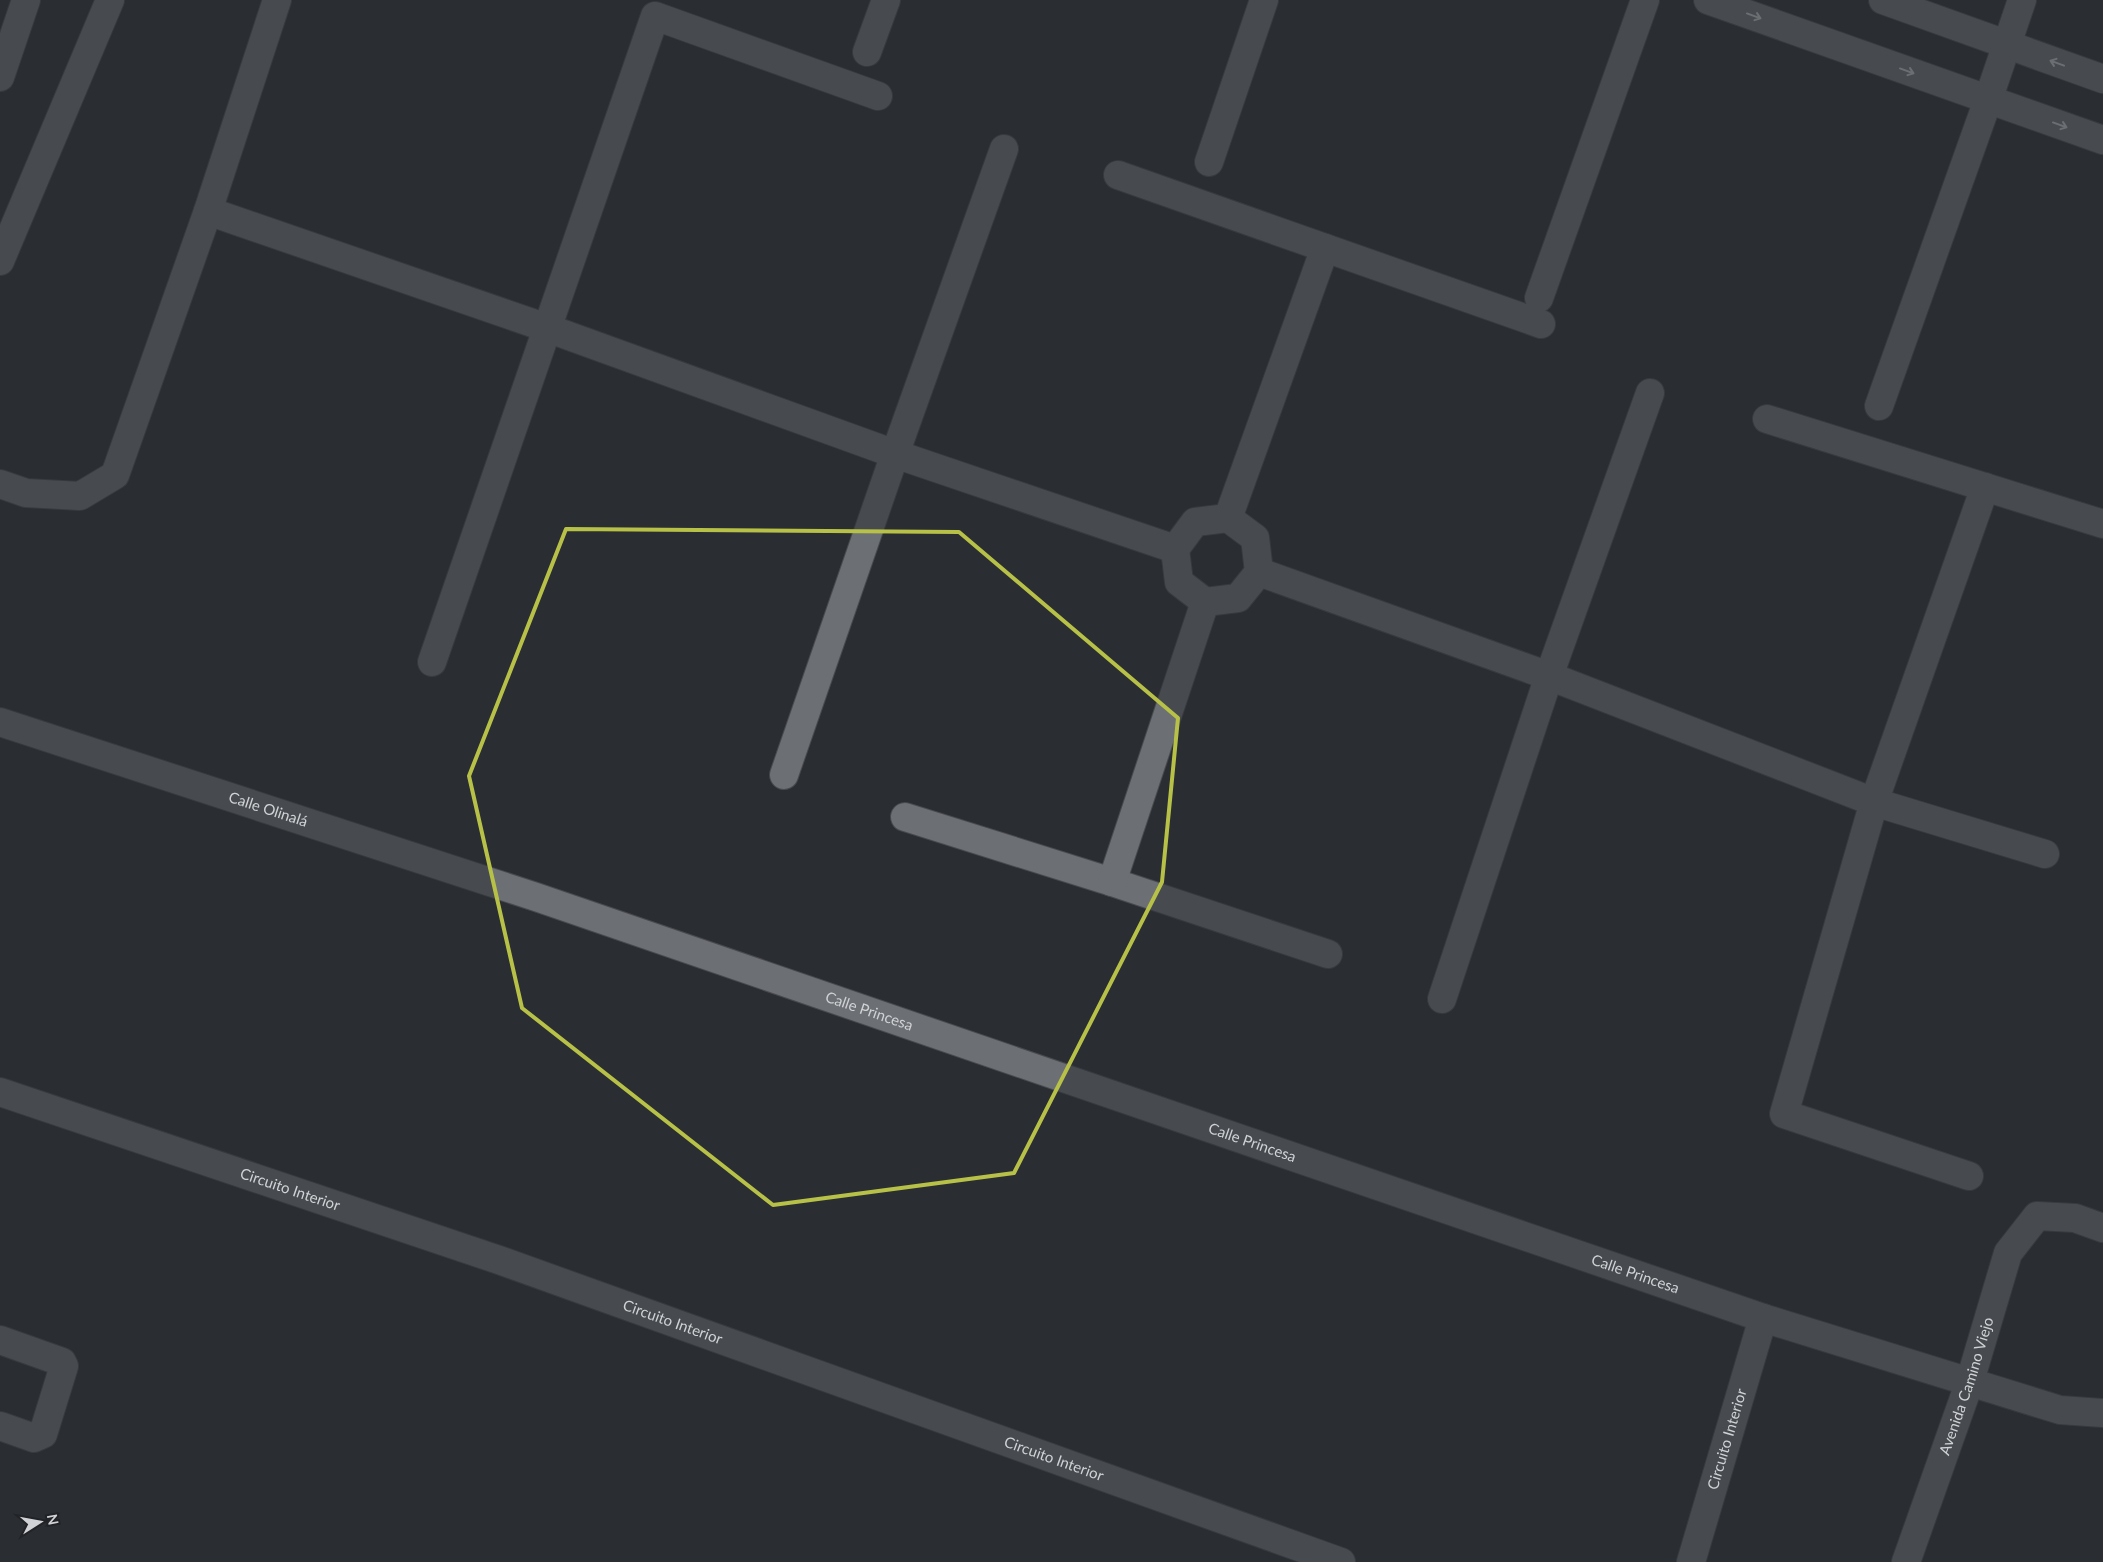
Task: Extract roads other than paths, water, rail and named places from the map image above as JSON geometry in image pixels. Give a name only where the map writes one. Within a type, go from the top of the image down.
[{"type":"street","points":[[0,77],[26,0]]},
{"type":"street","points":[[0,261],[110,0]]},
{"type":"street","points":[[0,484],[26,493],[80,496],[115,475],[208,211],[277,0]]},
{"type":"street","points":[[867,52],[886,0]]},
{"type":"street","points":[[1209,162],[1264,0]]},
{"type":"street","points":[[1118,175],[1325,248],[1540,311],[1645,0]]},
{"type":"street","points":[[1708,0],[2103,140]]},
{"type":"street","points":[[1883,0],[2103,79]]},
{"type":"street","points":[[1879,406],[2022,0]]},
{"type":"street","points":[[432,662],[655,16],[878,96]]},
{"type":"street","points":[[784,775],[895,454],[1004,149]]},
{"type":"street","points":[[208,211],[547,328],[895,454],[1175,549]]},
{"type":"street","points":[[1228,518],[1325,248]]},
{"type":"street","points":[[1442,999],[1549,676],[1650,393]]},
{"type":"street","points":[[1767,419],[2103,524]]},
{"type":"street","points":[[1969,1176],[1784,1114],[1874,802],[1985,487]]},
{"type":"street","points":[[1228,518],[1255,538],[1259,572],[1238,598],[1206,602],[1179,582],[1175,549],[1195,522],[1228,518]]},
{"type":"street","points":[[1259,572],[1549,676],[1874,802],[2045,854]]},
{"type":"street","points":[[1112,882],[1206,602]]},
{"type":"street","name":"Calle Olinalá","points":[[0,722],[536,897]]},
{"type":"street","points":[[905,817],[1112,882],[1328,954]]},
{"type":"street","name":"Calle Princesa","points":[[536,897],[1763,1318],[2060,1410],[2103,1413]]},
{"type":"street","name":"Circuito Interior","points":[[0,1092],[499,1260],[1342,1562]]},
{"type":"street","name":"Avenida Camino Viejo","points":[[1906,1562],[1970,1382],[2008,1253],[2037,1216],[2075,1218],[2103,1228]]},
{"type":"street","name":"Circuito Interior","points":[[1691,1562],[1763,1318]]},
{"type":"street","points":[[0,1340],[62,1362],[64,1366],[42,1434],[34,1438],[0,1426]]}]
